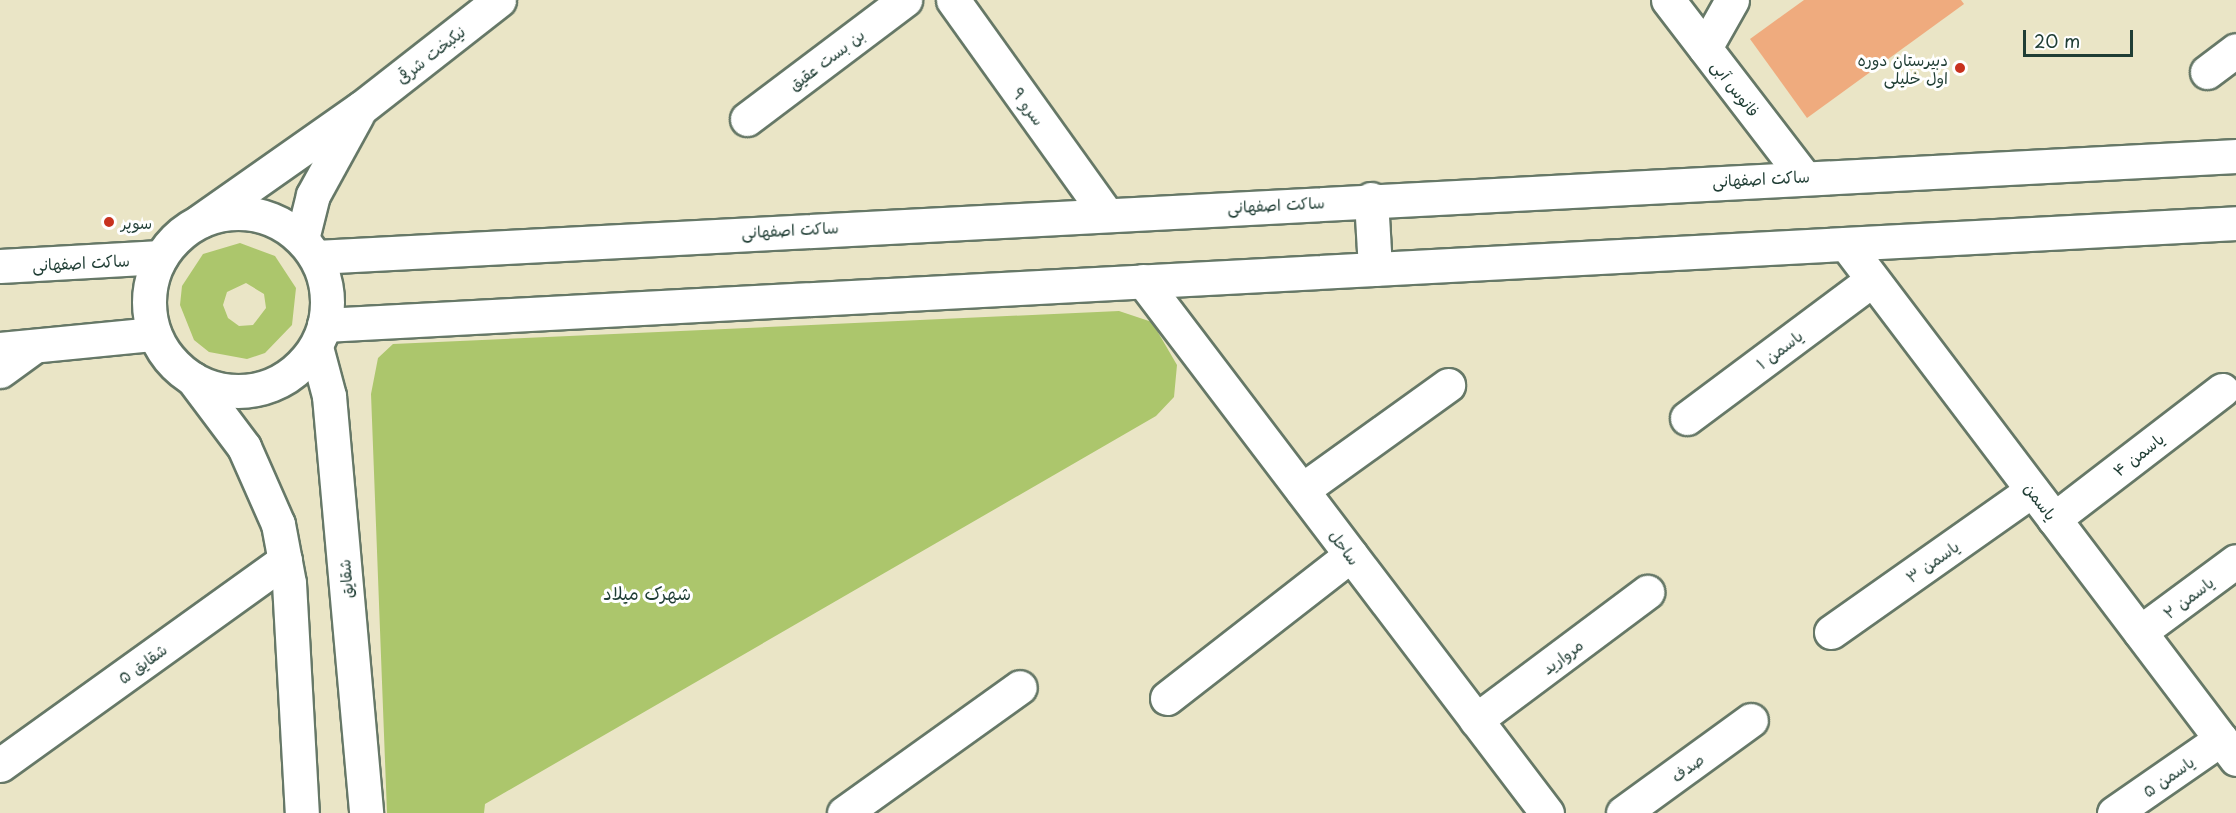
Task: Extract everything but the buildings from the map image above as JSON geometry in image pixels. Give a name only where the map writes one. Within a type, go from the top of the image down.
[{"type":"street","name":"نیکبخت شرقی","points":[[200,221],[361,108],[499,0]]},
{"type":"street","name":"بن بست عقیق","points":[[747,118],[905,0]]},
{"type":"street","name":"فانوس آبی","points":[[1668,0],[1803,176]]},
{"type":"street","points":[[1705,48],[1732,0]]},
{"type":"street","name":"سرو ۹","points":[[959,2],[1105,212]]},
{"type":"street","points":[[2207,72],[2236,50]]},
{"type":"street","points":[[193,379],[238,390],[274,383],[320,336],[327,302],[309,248],[313,195],[361,108]]},
{"type":"street","name":"ساکت اصفهانی","points":[[309,248],[1105,212],[2236,156]]},
{"type":"street","points":[[1371,199],[1376,269]]},
{"type":"street","points":[[302,813],[285,560],[278,524],[244,447],[193,379],[170,359],[154,334],[151,282],[161,257],[178,236],[200,221],[254,214],[309,248]]},
{"type":"street","points":[[320,336],[1143,281],[2236,223]]},
{"type":"street","name":"یاسمن","points":[[1846,244],[2229,749]]},
{"type":"street","name":"ساکت اصفهانی","points":[[0,266],[161,257]]},
{"type":"street","name":"یاسمن ۱","points":[[1687,418],[1872,280]]},
{"type":"street","name":"ساحل","points":[[1143,281],[1547,813]]},
{"type":"street","points":[[0,371],[16,348],[154,334]]},
{"type":"street","name":"شقایق","points":[[320,336],[329,396],[366,813]]},
{"type":"street","points":[[1302,490],[1448,385]]},
{"type":"street","name":"یاسمن ۴","points":[[2054,519],[2222,390]]},
{"type":"street","name":"یاسمن ۳","points":[[1831,632],[2032,490]]},
{"type":"street","points":[[1167,698],[1351,555]]},
{"type":"street","name":"شقایق ۵","points":[[0,765],[285,560]]},
{"type":"street","name":"یاسمن ۲","points":[[2140,633],[2236,561]]},
{"type":"street","name":"مروارید","points":[[1476,720],[1647,592]]},
{"type":"street","points":[[844,813],[1020,687]]},
{"type":"street","name":"صدف","points":[[1623,813],[1751,720]]},
{"type":"street","name":"یاسمن ۵","points":[[2114,813],[2229,749]]},
{"type":"green space","points":[[240,243],[275,256],[296,288],[292,325],[265,353],[247,359],[209,352],[194,340],[180,305],[182,286],[203,254]],"holes":[[[246,283],[264,294],[266,308],[253,325],[239,326],[228,318],[223,305],[227,292]]]},
{"type":"green space","points":[[1119,311],[1152,322],[1177,365],[1174,397],[1156,416],[485,804],[484,813],[387,813],[371,394],[378,358],[393,344]]},
{"type":"place","name":"دبیرستان دوره اول خلیلی","points":[[1960,68]]},
{"type":"place","name":"سوپر","points":[[109,222]]},
{"type":"district","name":"شهرک میلاد","points":[[647,593]]}]
